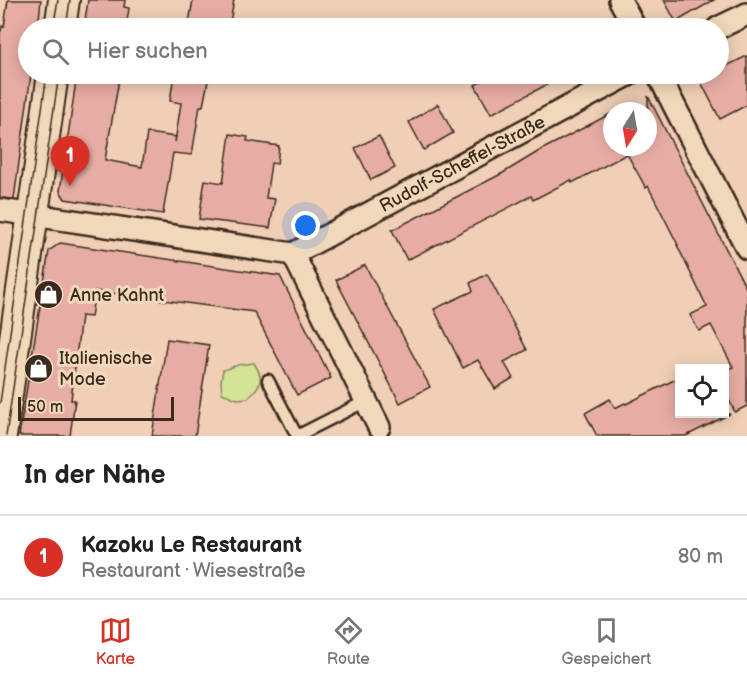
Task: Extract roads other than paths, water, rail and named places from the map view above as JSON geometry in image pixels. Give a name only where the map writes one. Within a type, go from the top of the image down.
[{"type":"street","points":[[61,18],[64,0]]},
{"type":"street","points":[[621,0],[630,18]]},
{"type":"street","points":[[729,23],[747,14]]},
{"type":"street","points":[[1,436],[52,84]]},
{"type":"street","name":"Rudolf-Scheffel-Straße","points":[[293,255],[611,84]]},
{"type":"street","points":[[663,84],[747,248]]},
{"type":"street","points":[[0,210],[293,255],[379,427]]},
{"type":"lane","points":[[268,380],[297,436],[366,401]]},
{"type":"tram line","points":[[55,18],[58,0]]},
{"type":"tram line","points":[[67,18],[70,0]]},
{"type":"tram line","points":[[0,403],[46,84]]},
{"type":"tram line","points":[[6,436],[58,84]]},
{"type":"place","name":"Kazoku Le Restaurant","points":[[70,186]]},
{"type":"place","name":"Anne Kahnt","points":[[49,295]]},
{"type":"place","name":"Italienische Mode","points":[[38,368]]}]
